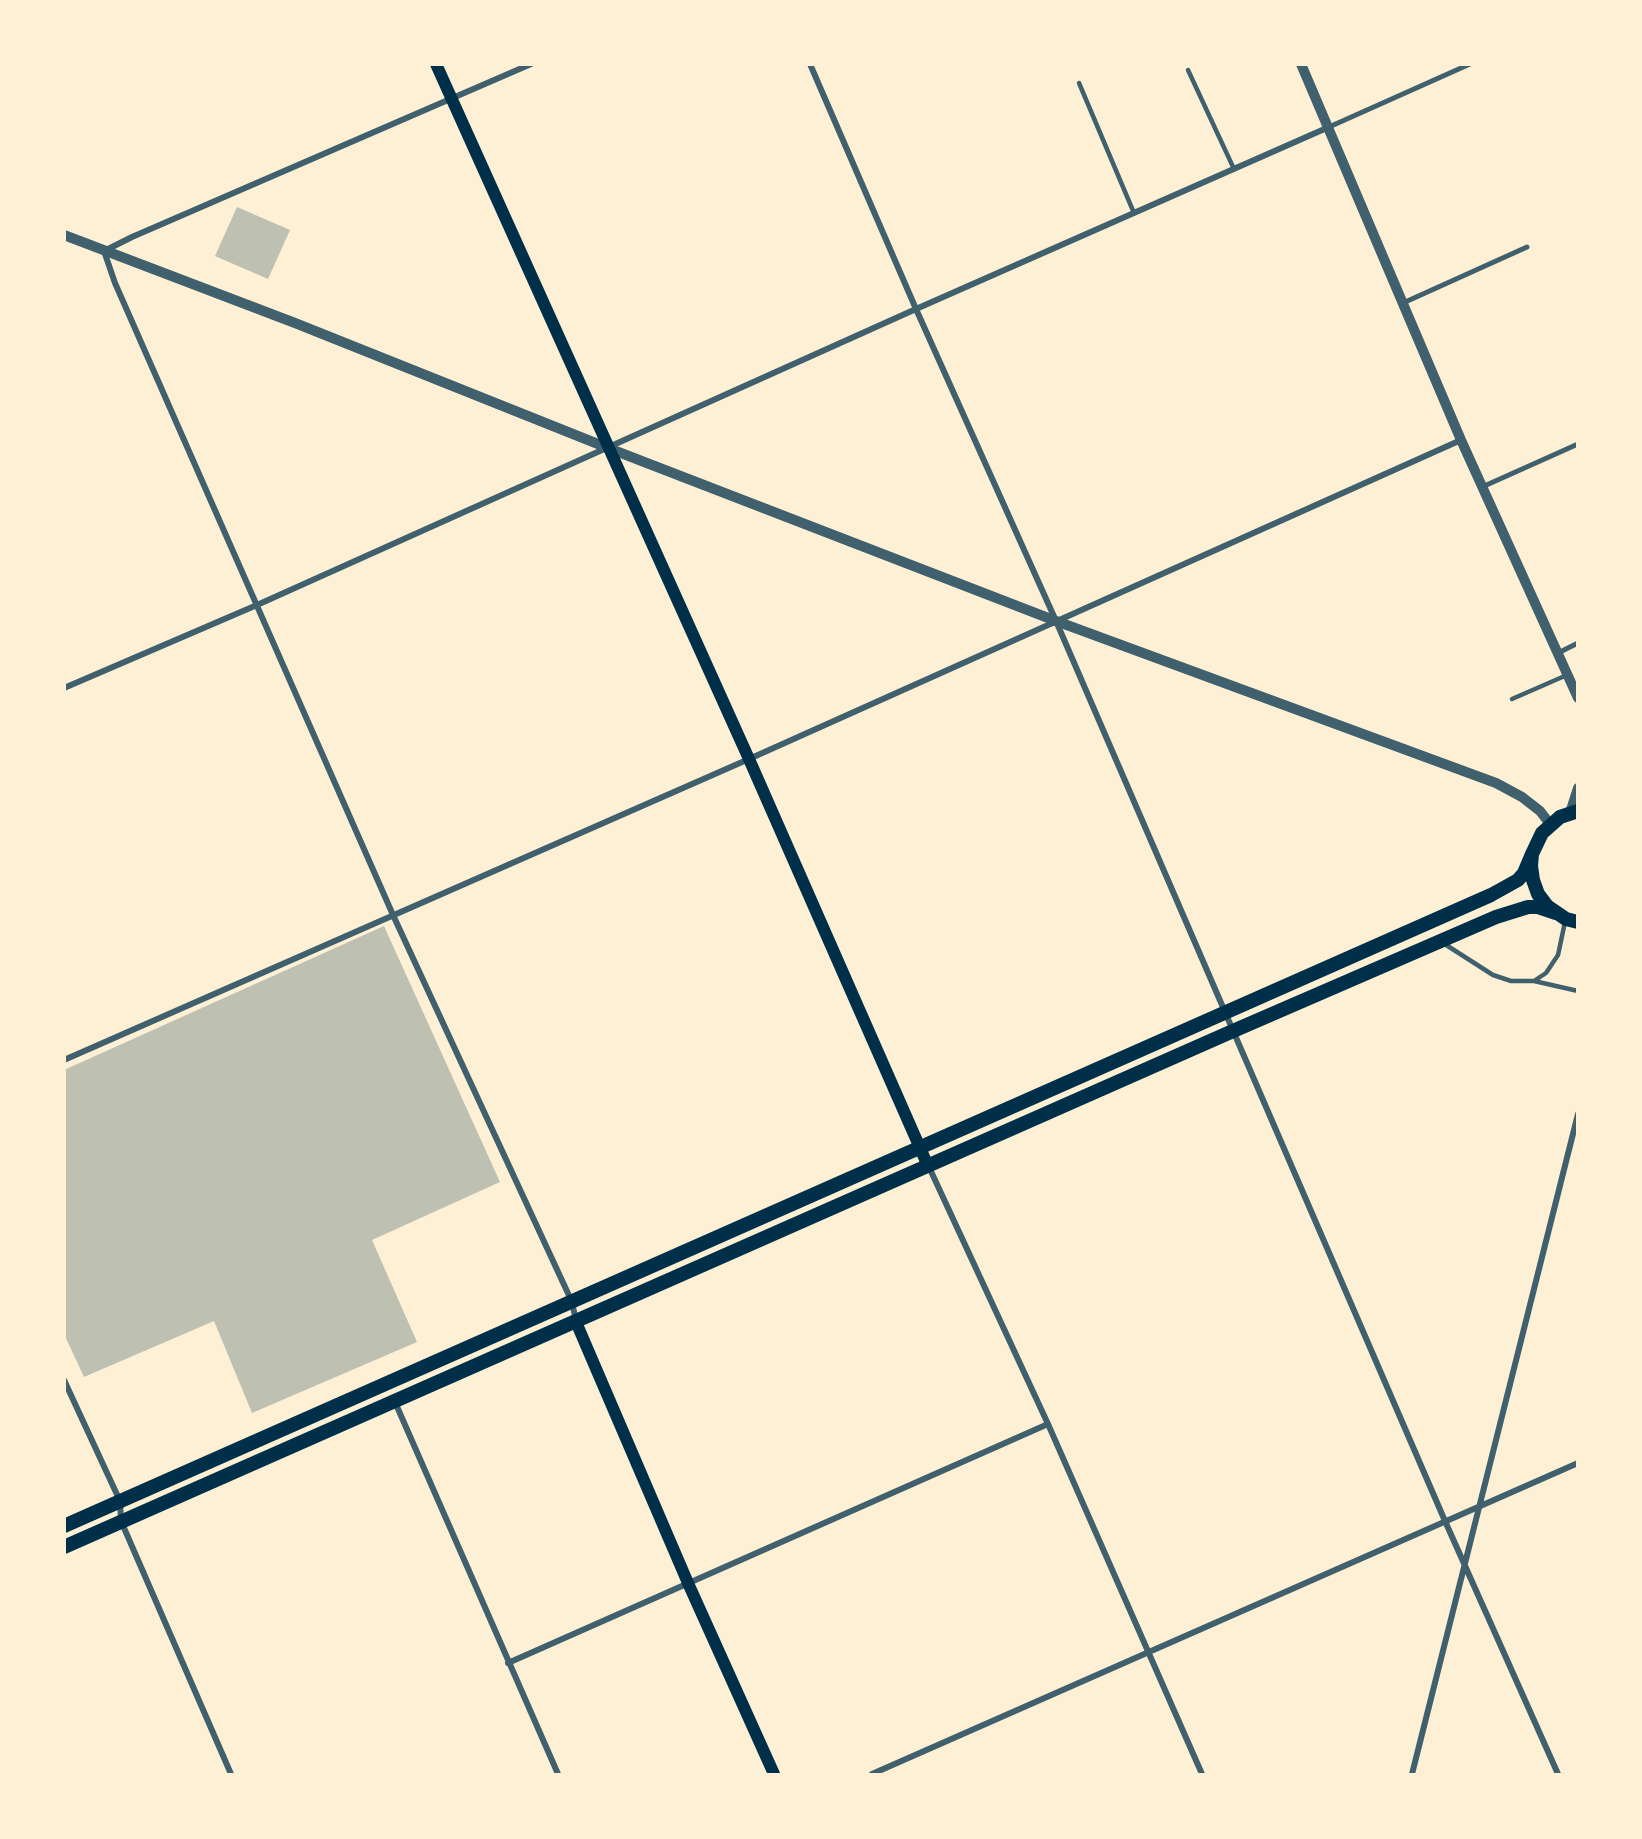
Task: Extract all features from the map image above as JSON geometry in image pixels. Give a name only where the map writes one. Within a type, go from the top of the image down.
[{"type":"main road","points":[[436,64],[749,759],[928,1166]]},
{"type":"main road","points":[[64,1526],[1225,1012],[1402,936],[1509,886],[1524,873],[1536,843],[1550,824],[1574,812]]},
{"type":"main road","points":[[1532,854],[1532,873],[1538,894],[1566,918]]},
{"type":"main road","points":[[64,1547],[1441,941],[1520,909],[1538,907],[1566,918]]},
{"type":"main road","points":[[576,1322],[688,1583],[774,1774]]},
{"type":"street","points":[[104,251],[531,64]]},
{"type":"street","points":[[810,64],[916,309],[1056,621],[1445,1521],[1558,1774]]},
{"type":"street","points":[[1301,64],[1461,440],[1578,698]]},
{"type":"street","points":[[64,688],[257,605],[916,309],[1470,64]]},
{"type":"street","points":[[64,235],[295,322],[609,448],[1056,621],[1496,783],[1522,797],[1540,811],[1550,824]]},
{"type":"street","points":[[1403,303],[1527,247]]},
{"type":"street","points":[[104,251],[115,283],[393,915],[572,1302],[576,1322]]},
{"type":"street","points":[[64,1060],[749,759],[1461,440]]},
{"type":"street","points":[[1482,487],[1578,444]]},
{"type":"street","points":[[1558,653],[1578,644]]},
{"type":"street","points":[[1574,812],[1578,788]]},
{"type":"street","points":[[1413,1774],[1578,1114]]},
{"type":"street","points":[[928,1166],[1048,1424],[1202,1774]]},
{"type":"street","points":[[64,1380],[120,1501],[121,1521],[231,1774]]},
{"type":"street","points":[[395,1402],[558,1774]]},
{"type":"street","points":[[508,1662],[1048,1424]]},
{"type":"street","points":[[872,1774],[1578,1462]]},
{"type":"lane","points":[[1188,70],[1234,169]]},
{"type":"lane","points":[[1079,83],[1134,213]]},
{"type":"lane","points":[[1512,699],[1568,675]]},
{"type":"lane","points":[[1534,981],[1546,973],[1558,955],[1566,918]]},
{"type":"lane","points":[[1441,941],[1493,975],[1511,981],[1534,981],[1578,991]]},
{"type":"building","points":[[237,207],[290,230],[268,279],[215,256]]},
{"type":"building","points":[[384,926],[500,1182],[372,1240],[417,1342],[252,1413],[214,1321],[84,1377],[64,1334],[64,1070]]}]
